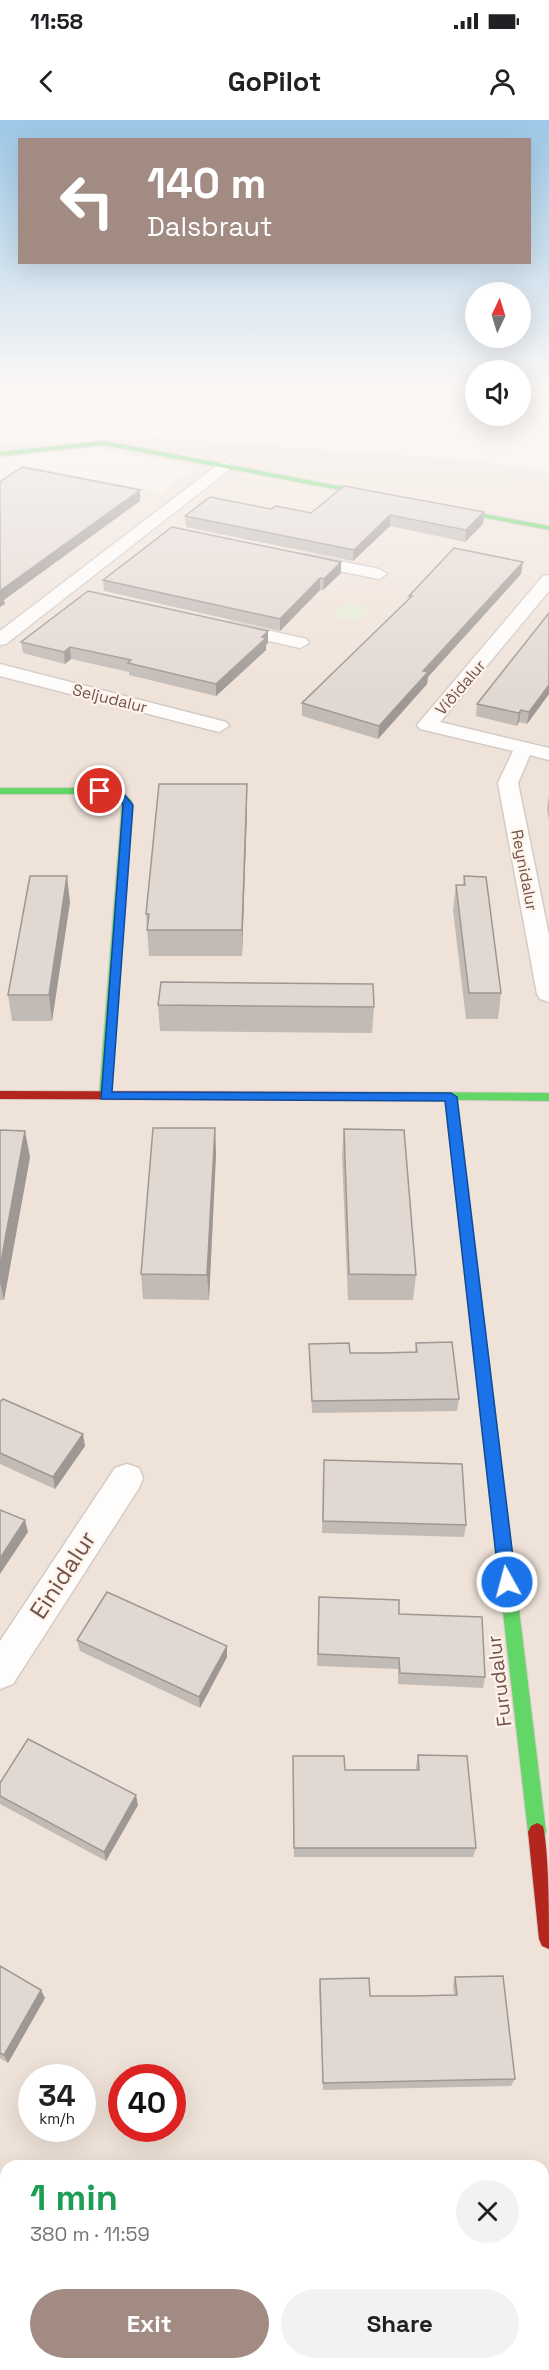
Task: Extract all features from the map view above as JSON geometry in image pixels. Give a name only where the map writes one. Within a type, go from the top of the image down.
[{"type":"street","points":[[0,640],[193,491]]},
{"type":"street","points":[[354,491],[401,500]]},
{"type":"street","points":[[425,504],[549,528]]},
{"type":"street","points":[[148,526],[171,531]]},
{"type":"street","points":[[288,555],[379,574]]},
{"type":"street","name":"Víðidalur","points":[[549,579],[427,725],[549,754]]},
{"type":"street","points":[[65,590],[87,595]]},
{"type":"street","points":[[210,622],[300,643]]},
{"type":"street","name":"Seljudalur","points":[[0,670],[219,726]]},
{"type":"street","name":"Reynidalur","points":[[524,748],[514,765],[508,783],[549,994]]},
{"type":"street","points":[[0,790],[107,791],[120,795],[127,801],[105,1096]]},
{"type":"street","points":[[0,1095],[549,1097]]},
{"type":"street","name":"Furudalur","points":[[451,1097],[549,1939]]},
{"type":"street","name":"Einidalur","points":[[0,1672],[127,1478]]},
{"type":"shaded area","points":[[0,491],[549,491],[549,2160],[0,2160]]},
{"type":"green space","points":[[345,603],[369,609],[356,622],[331,616]]},
{"type":"building","points":[[0,491],[139,491],[0,591]]},
{"type":"building","points":[[338,491],[371,491],[484,512],[466,530],[390,515],[354,550],[185,516],[210,497],[271,509],[276,506],[311,513]]},
{"type":"building","points":[[172,527],[341,562],[324,579],[320,578],[280,619],[103,580]]},
{"type":"building","points":[[454,548],[523,562],[423,671],[428,672],[379,726],[302,703],[412,596],[409,596]]},
{"type":"building","points":[[88,591],[268,631],[262,637],[266,638],[216,684],[128,663],[131,660],[70,647],[64,652],[21,642]]},
{"type":"building","points":[[549,613],[549,685],[529,712],[521,710],[519,713],[477,704]]},
{"type":"building","points":[[159,784],[247,784],[242,930],[147,930],[149,914],[146,914]]},
{"type":"building","points":[[30,876],[67,876],[49,995],[8,995]]},
{"type":"building","points":[[464,876],[486,877],[501,993],[469,993],[456,885],[465,885]]},
{"type":"building","points":[[161,982],[373,984],[374,1007],[158,1005]]},
{"type":"building","points":[[153,1128],[215,1128],[207,1275],[141,1274]]},
{"type":"building","points":[[344,1129],[404,1130],[416,1275],[349,1274]]},
{"type":"building","points":[[0,1130],[25,1131],[0,1267]]},
{"type":"building","points":[[452,1342],[459,1399],[312,1401],[309,1344],[349,1343],[350,1353],[382,1353],[417,1352],[416,1343]]},
{"type":"building","points":[[3,1399],[83,1434],[53,1477],[0,1453],[0,1402]]},
{"type":"building","points":[[324,1460],[462,1464],[466,1525],[323,1521]]},
{"type":"building","points":[[0,1510],[25,1520],[0,1558]]},
{"type":"building","points":[[107,1592],[227,1646],[199,1697],[77,1640]]},
{"type":"building","points":[[319,1597],[399,1600],[399,1614],[482,1617],[485,1677],[400,1673],[399,1658],[318,1654]]},
{"type":"building","points":[[28,1739],[136,1795],[104,1852],[0,1796],[0,1783]]},
{"type":"building","points":[[418,1755],[467,1756],[476,1848],[294,1848],[293,1756],[344,1756],[345,1770],[419,1770]]},
{"type":"building","points":[[0,1966],[41,1990],[4,2055],[0,2053]]},
{"type":"building","points":[[503,1976],[515,2079],[323,2083],[320,1979],[369,1978],[370,1996],[413,1996],[457,1995],[455,1977]]},
{"type":"traffic: fast","points":[[355,491],[386,497]]},
{"type":"traffic: fast","points":[[439,507],[549,528]]},
{"type":"traffic: fast","points":[[0,791],[107,791],[120,795],[127,801],[105,1096]]},
{"type":"traffic: fast","points":[[381,1096],[549,1097]]},
{"type":"traffic: fast","points":[[477,1321],[537,1832]]},
{"type":"traffic: slow","points":[[451,1097],[477,1321]]},
{"type":"traffic: jam","points":[[0,1095],[381,1096]]},
{"type":"traffic: jam","points":[[537,1832],[549,1939]]},
{"type":"route","points":[[100,791],[120,795],[128,805],[105,1096],[451,1097],[507,1582]]}]
